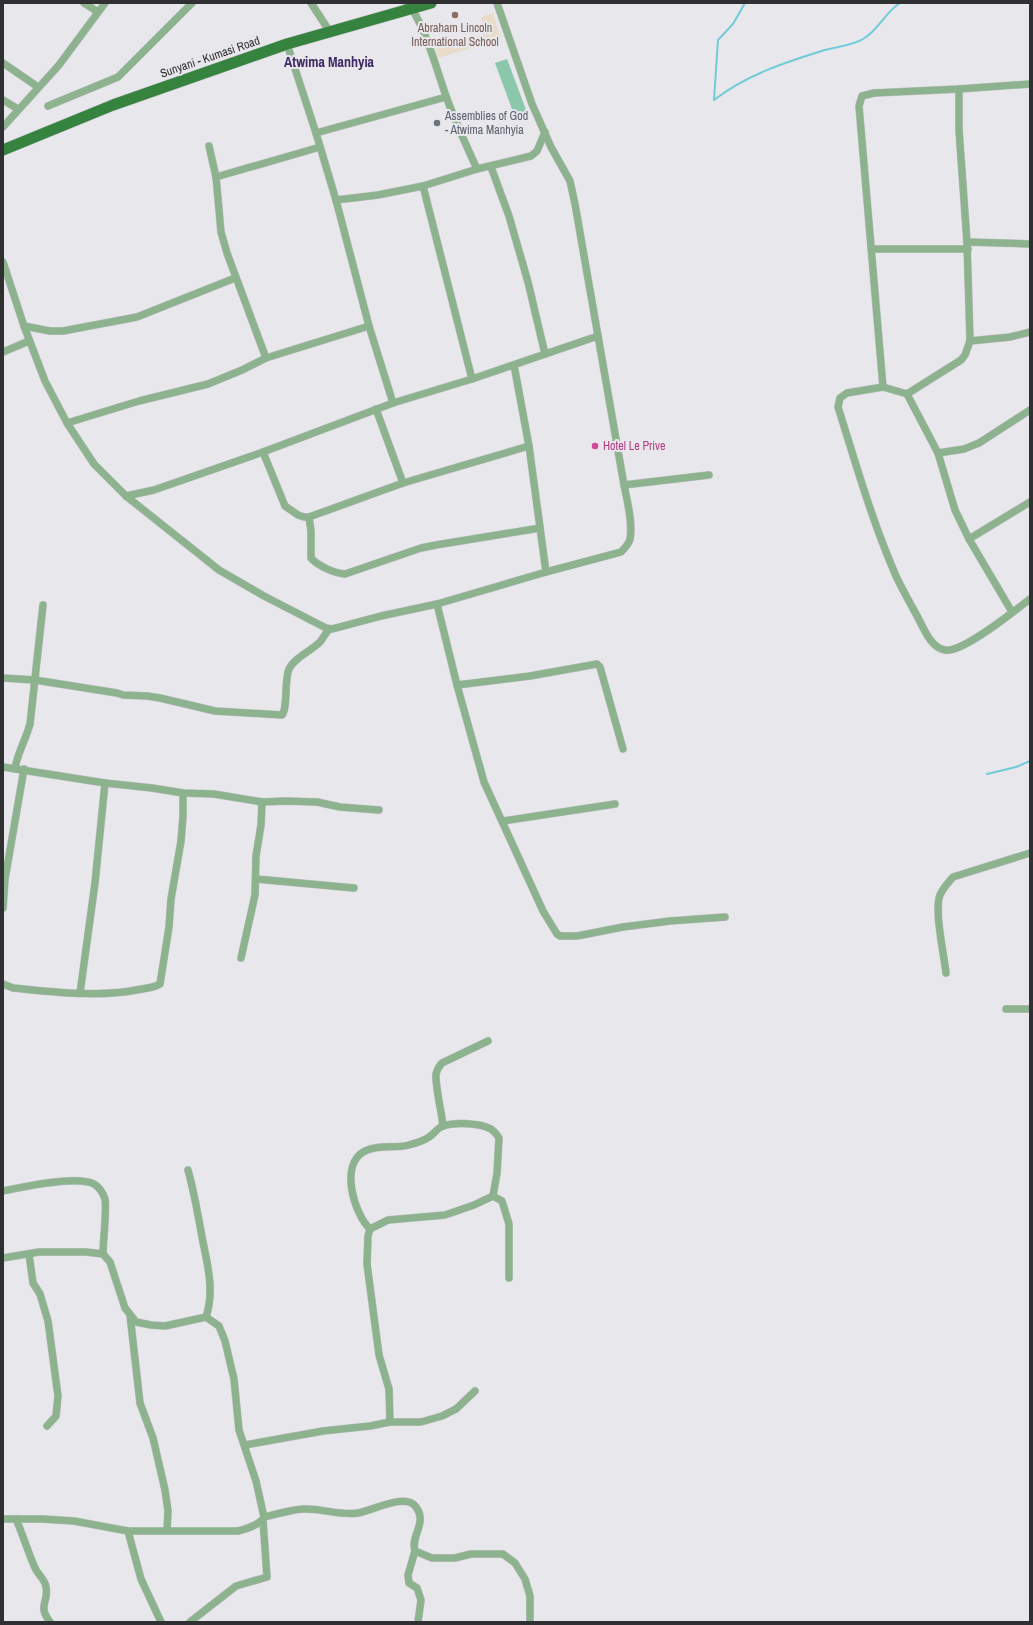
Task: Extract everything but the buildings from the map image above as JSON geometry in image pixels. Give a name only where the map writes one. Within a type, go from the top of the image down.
[{"type":"main road","name":"Sunyani - Kumasi Road","points":[[3,150],[113,105],[287,44],[330,32],[410,6],[431,3]]},
{"type":"street","points":[[84,3],[98,12]]},
{"type":"street","points":[[3,127],[59,65],[105,3]]},
{"type":"street","points":[[48,106],[118,77],[192,3]]},
{"type":"street","points":[[311,3],[330,32]]},
{"type":"street","points":[[3,262],[29,341],[45,381],[67,423],[94,464],[126,496],[219,570],[264,596],[329,629],[437,604],[621,552],[627,546],[630,539],[630,528],[590,282],[570,181],[532,104],[496,3]]},
{"type":"street","points":[[410,6],[424,34],[446,97],[477,170]]},
{"type":"street","points":[[287,44],[336,200],[369,326],[393,403]]},
{"type":"street","points":[[3,63],[38,87]]},
{"type":"street","points":[[883,387],[860,106],[862,96],[874,93],[1030,84]]},
{"type":"street","points":[[907,394],[962,360],[970,341],[968,245],[959,137],[959,89]]},
{"type":"street","points":[[316,133],[446,97]]},
{"type":"street","points":[[3,100],[18,110]]},
{"type":"street","points":[[336,200],[378,195],[423,186],[531,156],[537,151],[545,132]]},
{"type":"street","points":[[209,146],[216,177],[221,232],[235,278],[266,358]]},
{"type":"street","points":[[216,177],[320,147]]},
{"type":"street","points":[[491,167],[509,216],[528,282],[545,354]]},
{"type":"street","points":[[423,186],[472,379]]},
{"type":"street","points":[[872,249],[1030,244]]},
{"type":"street","points":[[24,326],[50,331],[63,331],[137,317],[235,278]]},
{"type":"street","points":[[67,423],[139,401],[208,384],[266,358],[369,326]]},
{"type":"street","points":[[970,341],[1010,337],[1030,332]]},
{"type":"street","points":[[126,496],[154,490],[263,452],[393,403],[472,379],[598,336]]},
{"type":"street","points":[[3,352],[29,341]]},
{"type":"street","points":[[514,365],[529,446],[546,572]]},
{"type":"street","points":[[1012,612],[969,539],[955,510],[938,453],[907,394],[883,387],[847,393],[840,398],[838,406],[872,515],[897,578],[931,641],[944,650],[952,650],[963,646],[1012,612],[1030,599]]},
{"type":"street","points":[[376,409],[403,484]]},
{"type":"street","points":[[938,453],[964,449],[979,443],[1030,410]]},
{"type":"street","points":[[263,452],[285,506],[298,515],[309,517],[403,484],[529,446]]},
{"type":"street","points":[[624,485],[709,475]]},
{"type":"street","points":[[969,539],[1030,502]]},
{"type":"street","points":[[309,517],[311,531],[311,558],[334,572],[344,574],[428,546],[540,528]]},
{"type":"street","points":[[437,604],[457,685],[484,782],[543,911],[553,929],[560,936],[577,936],[623,927],[670,921],[725,917]]},
{"type":"street","points":[[15,768],[30,724],[43,605]]},
{"type":"street","points":[[3,678],[35,680],[123,695],[154,697],[215,711],[282,715],[285,710],[285,694],[290,668],[296,661],[320,642],[329,629]]},
{"type":"street","points":[[457,685],[530,676],[597,664],[600,667],[623,749]]},
{"type":"street","points":[[3,767],[105,783],[183,793],[214,794],[262,802],[317,802],[340,807],[379,810]]},
{"type":"street","points":[[3,908],[5,879],[24,770]]},
{"type":"street","points":[[80,993],[95,883],[105,783]]},
{"type":"street","points":[[3,984],[13,988],[80,993],[114,993],[136,990],[160,984],[169,926],[171,899],[181,841],[183,793]]},
{"type":"street","points":[[241,958],[253,905],[256,879],[256,856],[261,825],[262,802]]},
{"type":"street","points":[[503,821],[615,804]]},
{"type":"street","points":[[946,973],[938,909],[940,897],[944,887],[953,877],[1030,852]]},
{"type":"street","points":[[256,879],[354,888]]},
{"type":"street","points":[[1006,1010],[1030,1009]]},
{"type":"street","points":[[443,1126],[436,1081],[436,1072],[439,1066],[442,1063],[488,1041]]},
{"type":"street","points":[[370,1229],[362,1222],[351,1192],[354,1162],[363,1152],[373,1148],[404,1146],[428,1138],[443,1126],[472,1123],[492,1130],[499,1138],[497,1173],[493,1196]]},
{"type":"street","points":[[188,1170],[194,1192],[210,1281],[210,1306],[206,1317]]},
{"type":"street","points":[[3,1191],[39,1183],[75,1182],[93,1184],[100,1189],[105,1200],[103,1254]]},
{"type":"street","points":[[390,1422],[389,1389],[379,1355],[367,1264],[368,1236],[370,1229],[388,1220],[445,1215],[474,1205],[493,1196]]},
{"type":"street","points":[[493,1196],[502,1201],[509,1224],[509,1278]]},
{"type":"street","points":[[3,1258],[39,1252],[86,1252],[103,1254],[110,1262],[125,1308],[136,1322],[165,1326],[206,1317],[218,1326],[225,1341],[234,1379],[239,1430],[256,1481],[263,1518],[267,1577],[236,1586],[190,1622]]},
{"type":"street","points":[[29,1254],[33,1283],[40,1294],[48,1321],[58,1396],[56,1416],[47,1426]]},
{"type":"street","points":[[130,1315],[140,1403],[153,1438],[165,1490],[168,1511],[167,1531]]},
{"type":"street","points":[[245,1445],[323,1431],[370,1426],[390,1422],[421,1422],[442,1416],[456,1409],[475,1392]]},
{"type":"street","points":[[3,1519],[74,1521],[128,1531],[238,1531],[246,1529],[263,1518],[304,1509],[338,1513],[359,1513],[403,1501],[413,1503],[419,1515],[420,1529],[414,1539],[413,1546],[415,1551],[408,1575],[410,1583],[417,1588],[421,1600],[418,1622]]},
{"type":"street","points":[[16,1519],[35,1567],[46,1584],[47,1589],[43,1609],[50,1622]]},
{"type":"street","points":[[128,1531],[141,1579],[161,1622]]},
{"type":"street","points":[[415,1551],[432,1558],[455,1558],[471,1554],[503,1554],[516,1563],[525,1579],[530,1596],[530,1622]]},
{"type":"shaded area","points":[[493,13],[501,39],[438,58],[436,49],[486,34],[481,17]]},
{"type":"green space","points":[[507,59],[528,115],[516,120],[495,63]]},
{"type":"waterway","points":[[714,100],[718,40],[733,24],[745,3]]},
{"type":"waterway","points":[[714,100],[739,83],[767,70],[825,50],[859,41],[869,35],[890,11],[900,3]]},
{"type":"waterway","points":[[987,774],[1016,767],[1030,761]]},
{"type":"place","name":"Abraham Lincoln International School","points":[[455,15]]},
{"type":"place","name":"Assemblies of God - Atwima Manhyia","points":[[437,123]]},
{"type":"place","name":"Hotel Le Prive","points":[[595,446]]},
{"type":"district","name":"Atwima Manhyia","points":[[329,62]]}]
